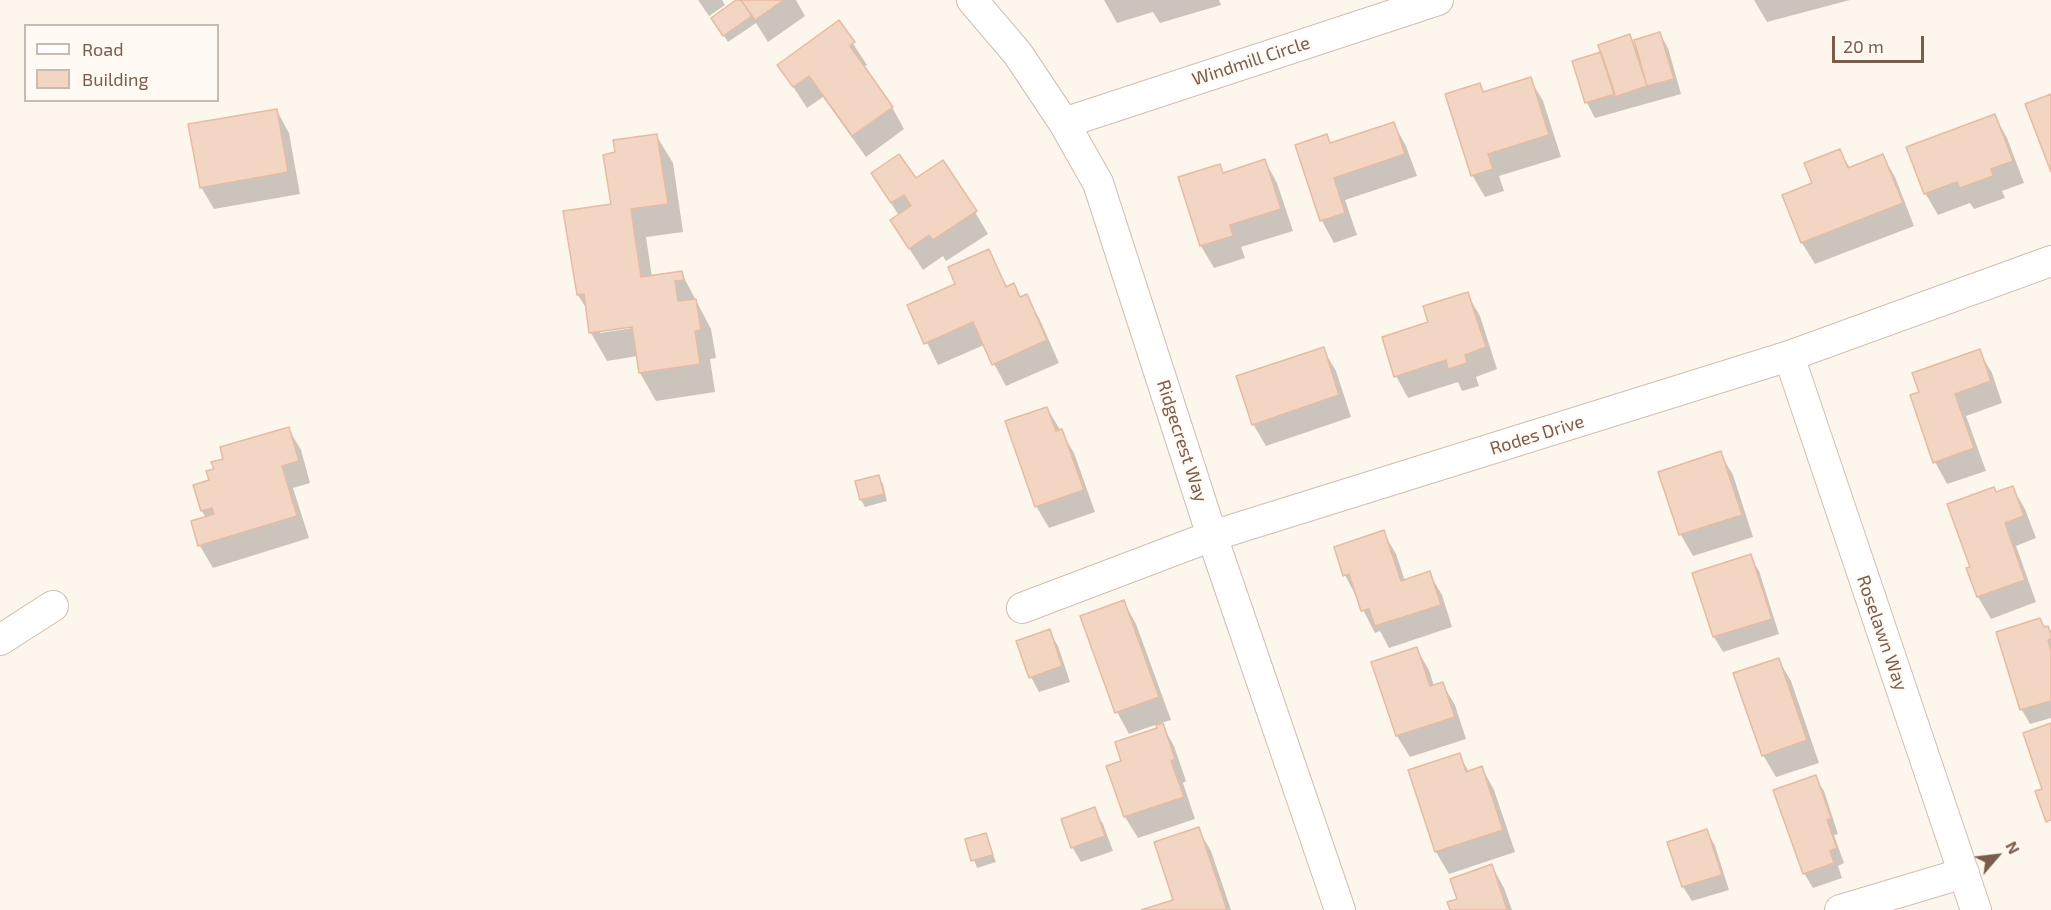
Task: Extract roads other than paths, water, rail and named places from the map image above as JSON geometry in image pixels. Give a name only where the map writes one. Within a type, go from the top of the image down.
[{"type":"street","name":"Ridgecrest Way","points":[[972,0],[1018,54],[1064,123],[1098,183],[1212,536],[1340,910]]},
{"type":"street","name":"Windmill Circle","points":[[1064,123],[1438,0]]},
{"type":"street","name":"Rodes Drive","points":[[1022,608],[1212,536],[1789,356],[2051,261]]},
{"type":"street","name":"Roselawn Way","points":[[1789,356],[1976,910]]},
{"type":"street","points":[[0,640],[52,606]]},
{"type":"street","points":[[1840,910],[1964,873]]}]
